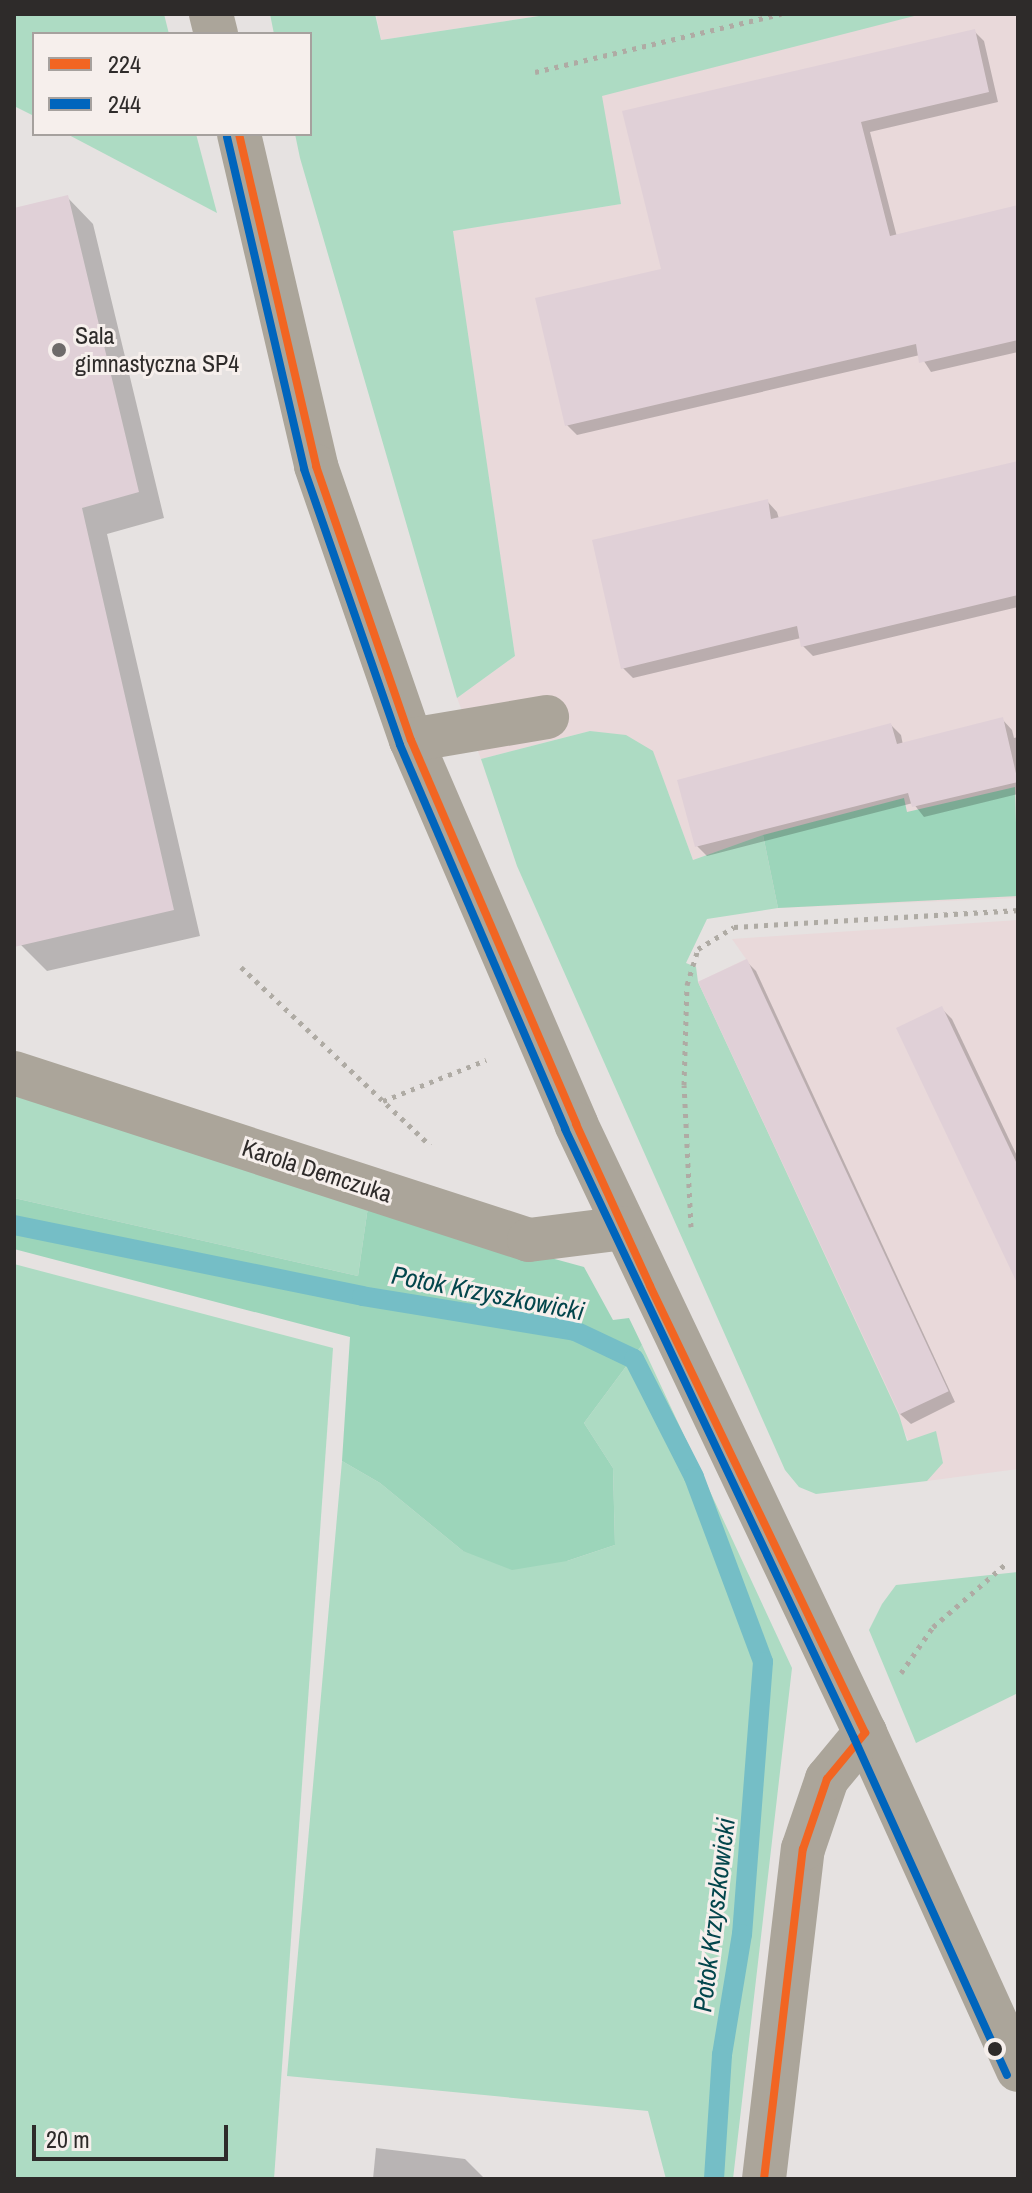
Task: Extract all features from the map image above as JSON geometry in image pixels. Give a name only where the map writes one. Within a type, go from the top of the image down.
[{"type":"street","points":[[239,136],[316,466],[411,740],[624,1228],[865,1733],[1018,2070]]},
{"type":"street","points":[[411,740],[547,717]]},
{"type":"street","name":"Karola Demczuka","points":[[14,1073],[529,1240],[624,1228]]},
{"type":"street","points":[[764,2179],[803,1849],[827,1779],[865,1733]]},
{"type":"path","points":[[535,72],[781,14]]},
{"type":"path","points":[[691,1235],[684,1085],[687,985],[698,949],[734,927],[1018,910]]},
{"type":"path","points":[[383,1101],[493,1058]]},
{"type":"path","points":[[893,1685],[933,1627],[1008,1562]]},
{"type":"shaded area","points":[[376,14],[552,14],[381,40]]},
{"type":"shaded area","points":[[585,14],[1018,14],[1018,898],[778,908],[763,835],[693,860],[653,752],[590,731],[481,759],[457,698],[515,656],[452,231],[621,204]]},
{"type":"shaded area","points":[[1018,920],[1018,1469],[927,1481],[698,982],[746,959],[732,939]]},
{"type":"green space","points":[[14,14],[164,14],[168,32],[32,32],[32,115],[14,106]]},
{"type":"green space","points":[[270,14],[375,14],[381,40],[552,14],[922,14],[602,96],[621,204],[453,231],[515,656],[457,698],[300,158],[295,136],[312,136],[312,32],[274,32]]},
{"type":"green space","points":[[71,136],[197,136],[217,213]]},
{"type":"green space","points":[[590,731],[626,735],[653,751],[693,860],[763,835],[778,908],[707,919],[686,963],[696,967],[698,982],[899,1415],[907,1441],[936,1431],[943,1463],[927,1481],[816,1494],[799,1487],[785,1470],[517,866],[481,759]]},
{"type":"green space","points":[[1015,787],[1018,896],[778,908],[763,835],[904,798],[907,812]]},
{"type":"green space","points":[[14,1091],[369,1200],[358,1276],[14,1198]]},
{"type":"green space","points":[[14,1198],[358,1276],[369,1200],[492,1242],[584,1267],[613,1320],[629,1318],[642,1345],[584,1423],[613,1468],[615,1545],[567,1561],[512,1570],[463,1551],[380,1483],[342,1461],[350,1337],[14,1249]]},
{"type":"green space","points":[[14,1264],[333,1348],[274,2179],[14,2179]]},
{"type":"green space","points":[[642,1345],[792,1668],[733,2179],[666,2179],[648,2111],[287,2076],[342,1461],[380,1483],[463,1551],[567,1561],[615,1545],[613,1468],[584,1423]]},
{"type":"green space","points":[[1018,1572],[1018,1693],[916,1743],[869,1630],[882,1604],[896,1585]]},
{"type":"building","points":[[975,29],[989,92],[861,122],[890,236],[1018,205],[1018,340],[919,363],[916,344],[565,426],[535,298],[661,269],[622,111]]},
{"type":"building","points":[[68,195],[139,492],[82,508],[174,910],[14,947],[14,208]]},
{"type":"building","points":[[1018,461],[1018,595],[801,647],[797,626],[621,669],[592,540],[768,499],[771,519]]},
{"type":"building","points":[[1003,717],[1018,782],[912,807],[908,793],[695,847],[677,780],[891,723],[897,744]]},
{"type":"building","points":[[747,959],[949,1391],[900,1414],[698,982]]},
{"type":"building","points":[[942,1006],[1018,1166],[1018,1285],[896,1028]]},
{"type":"waterway","name":"Potok Krzyszkowicki","points":[[14,1225],[362,1296],[575,1331],[634,1359],[694,1477],[763,1662],[742,1934],[722,2055],[714,2179]]},
{"type":"transit line","name":"224","points":[[239,136],[316,466],[411,740],[576,1124],[650,1286],[865,1733]]},
{"type":"transit line","name":"244","points":[[227,137],[304,469],[400,745],[565,1129],[854,1738],[1007,2075]]},
{"type":"transit line","name":"224","points":[[764,2179],[803,1849],[827,1779],[865,1733]]},
{"type":"place","name":"Sala gimnastyczna SP4","points":[[59,350]]}]
